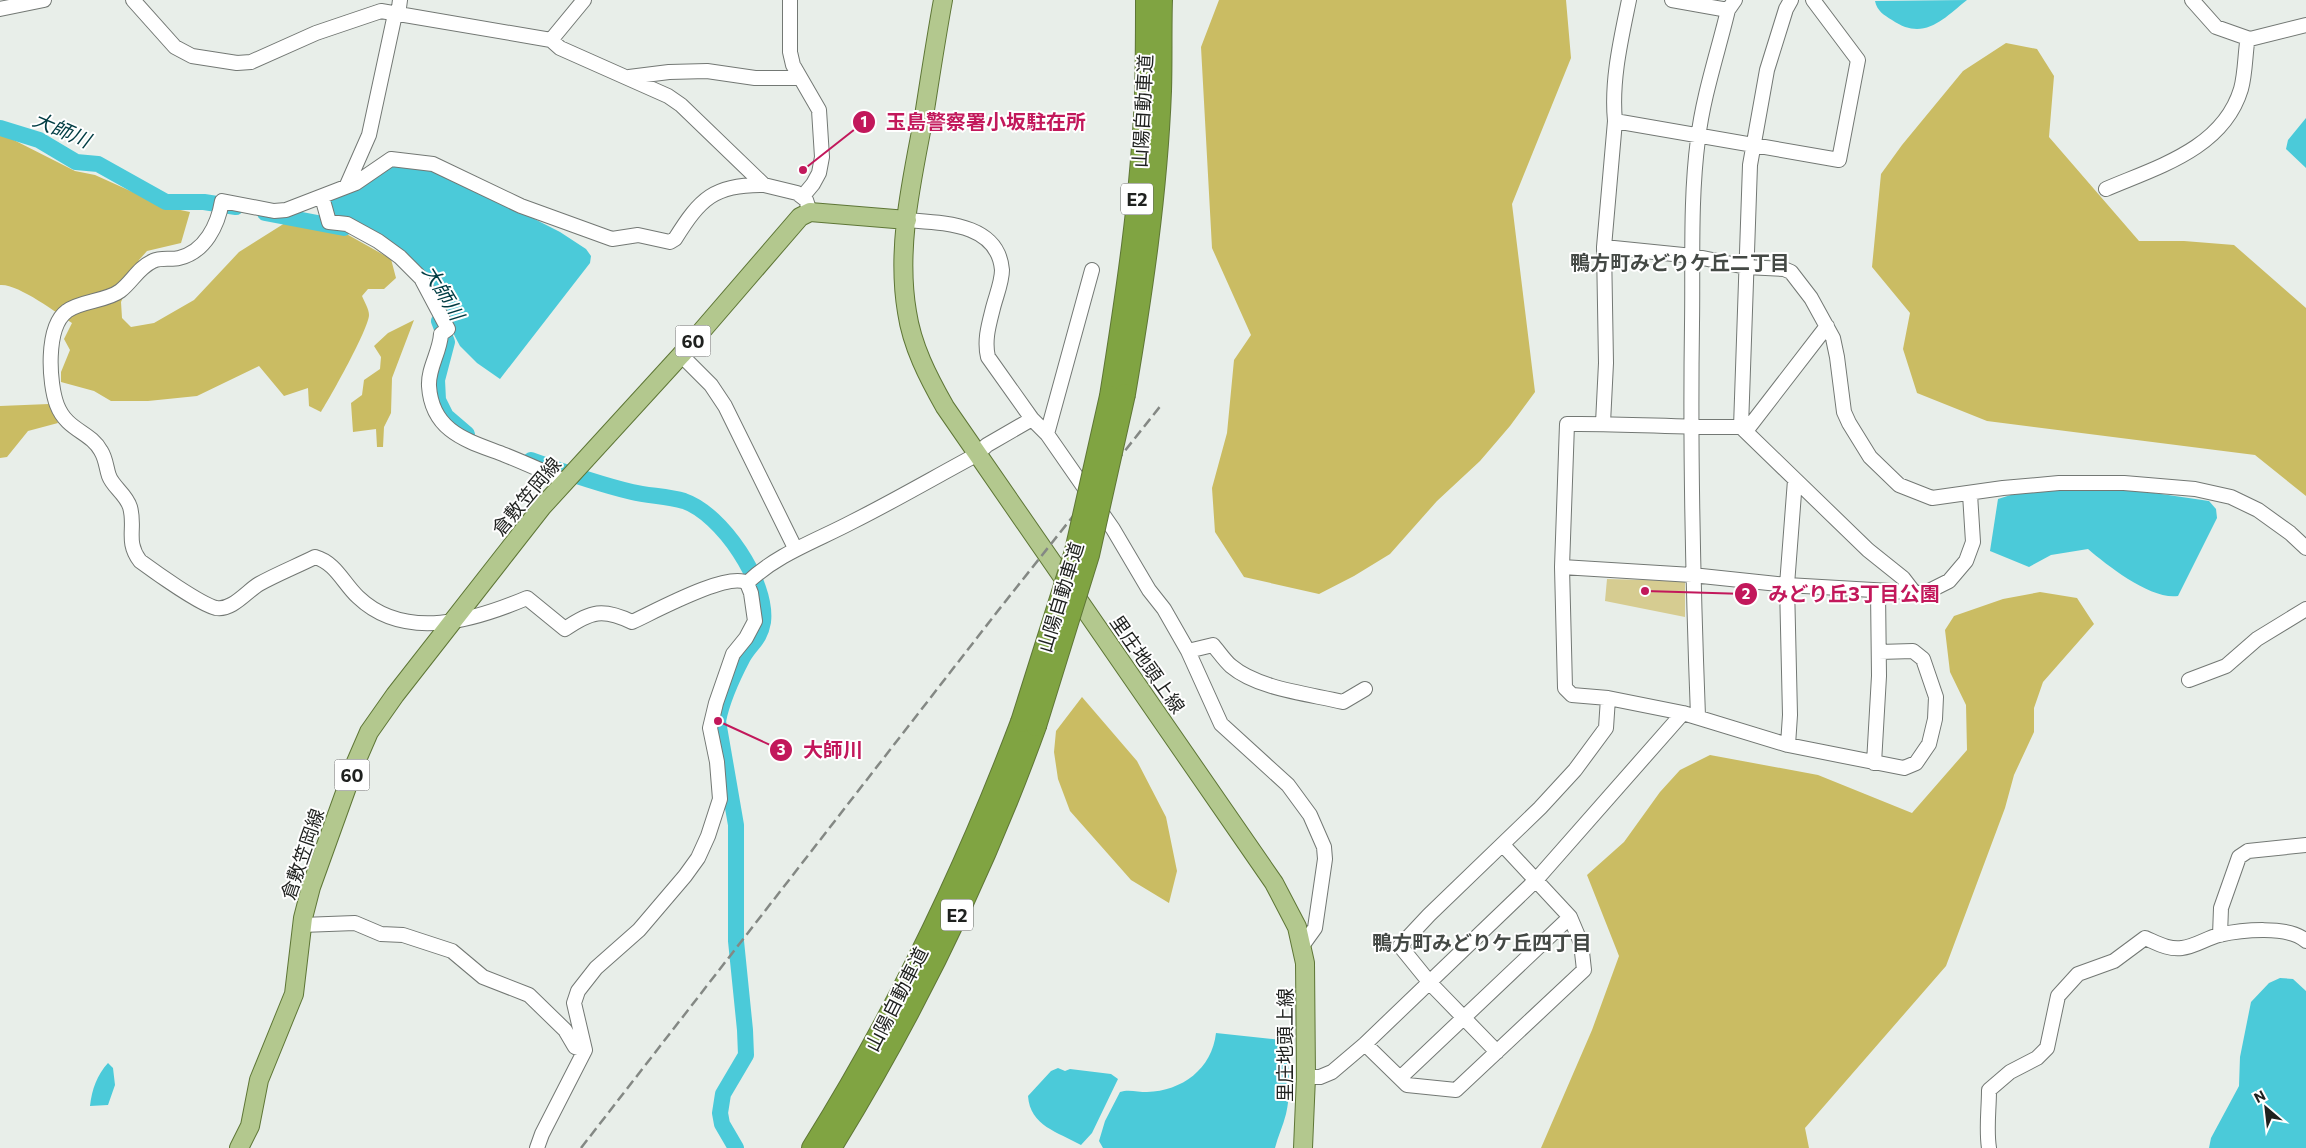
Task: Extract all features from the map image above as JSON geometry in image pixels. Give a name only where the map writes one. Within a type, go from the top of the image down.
[{"type":"highway","name":"山陽自動車道","points":[[1117,395],[1137,197],[1145,95],[1146,0]]},
{"type":"highway","name":"山陽自動車道","points":[[812,1148],[856,1093],[908,1014],[968,893],[994,834],[1028,724],[1089,554],[1117,395],[1142,293],[1153,197],[1161,92],[1162,0]]},
{"type":"highway","name":"山陽自動車道","points":[[831,1148],[856,1093]]},
{"type":"main road","points":[[806,204],[907,220],[943,0]]},
{"type":"main road","name":"倉敷笠岡線","points":[[239,1148],[250,1126],[259,1080],[294,994],[302,925],[311,887],[362,747],[380,715],[522,532],[568,477],[681,355],[800,217],[806,204]]},
{"type":"main road","name":"里庄地頭上線","points":[[907,220],[902,265],[907,314],[931,383],[944,407],[1274,883],[1293,919],[1302,946],[1305,963],[1306,1077],[1303,1148]]},
{"type":"street","points":[[0,9],[44,0]]},
{"type":"street","points":[[133,0],[175,47],[192,56],[238,64],[251,62],[316,33],[381,11],[551,40],[560,48],[668,96],[681,105],[764,185]]},
{"type":"street","points":[[347,185],[369,135],[400,0]]},
{"type":"street","points":[[551,40],[584,0]]},
{"type":"street","points":[[790,0],[790,52],[793,65],[818,110],[822,157],[819,173],[806,204]]},
{"type":"street","points":[[1603,424],[1606,363],[1604,247],[1615,121],[1614,108],[1618,52],[1629,0]]},
{"type":"street","points":[[1672,0],[1732,5],[1698,136],[1694,181],[1691,428],[1692,575],[1698,716]]},
{"type":"street","points":[[1744,429],[1746,267],[1750,165],[1767,70],[1786,9],[1791,0]]},
{"type":"street","points":[[1615,121],[1839,160],[1858,60],[1813,0]]},
{"type":"street","points":[[2192,0],[2216,27],[2250,39],[2306,25]]},
{"type":"street","points":[[2106,189],[2202,144],[2219,130],[2232,109],[2241,88],[2247,43],[2250,39]]},
{"type":"street","points":[[626,77],[669,72],[707,71],[755,78],[800,78]]},
{"type":"street","points":[[806,204],[797,193],[764,185],[740,184],[701,203],[692,212],[675,239],[670,242],[638,235],[612,239],[521,206],[433,164],[391,158],[356,183],[286,210],[274,211],[221,205],[214,231],[195,250],[179,258],[155,259],[142,267],[120,292],[66,312],[56,327],[51,343],[51,366],[57,404],[66,422],[101,449],[106,461],[109,478],[123,494],[130,508],[131,543],[140,561],[153,571],[217,608],[226,607],[242,598],[258,585],[315,556],[325,560],[336,570],[351,591],[369,607],[381,614],[410,623],[432,624],[454,621],[490,613],[527,598],[565,629],[584,616],[605,612],[632,622],[721,582],[750,580],[795,548],[852,523],[976,455],[987,445],[1032,419]]},
{"type":"street","points":[[322,197],[330,222],[347,224],[378,241],[400,257],[416,272],[430,294],[448,329],[444,331],[432,366],[429,385],[434,409],[440,419],[456,435],[466,440],[568,477]]},
{"type":"street","points":[[907,220],[950,224],[982,234],[993,244],[1000,258],[1002,272],[988,328],[986,347],[988,357],[1032,419],[1047,434],[1113,529],[1148,590],[1164,610],[1188,651],[1221,724],[1288,785],[1310,815],[1324,847],[1325,860],[1315,928],[1302,946]]},
{"type":"street","points":[[1604,247],[1693,256],[1746,267],[1784,269],[1792,272],[1810,298],[1833,338],[1844,412],[1848,423],[1870,456],[1899,485],[1932,498],[2003,488],[2059,483],[2124,483],[2195,489],[2231,497],[2258,510],[2290,533],[2306,548]]},
{"type":"street","points":[[1047,434],[1092,270]]},
{"type":"street","points":[[1744,429],[1827,326]]},
{"type":"street","points":[[681,355],[711,385],[725,406],[795,548]]},
{"type":"street","points":[[1878,652],[1913,651],[1923,659],[1936,697],[1931,738],[1916,763],[1904,768],[1788,745],[1698,716],[1608,698],[1572,695],[1565,688],[1562,568],[1567,424],[1744,429],[1868,550],[1903,578],[1913,591]]},
{"type":"street","points":[[1788,745],[1790,714],[1788,585],[1795,480]]},
{"type":"street","points":[[1562,568],[1692,575],[1788,585],[1926,593],[1949,580],[1966,561],[1973,542],[1970,494]]},
{"type":"street","points":[[537,1148],[542,1134],[585,1050],[574,1003],[578,991],[596,968],[639,930],[679,883],[698,858],[708,836],[720,799],[717,762],[710,728],[716,703],[733,654],[746,638],[755,621],[750,580]]},
{"type":"street","points":[[1874,763],[1879,676],[1878,591]]},
{"type":"street","points":[[2189,680],[2226,666],[2257,639],[2306,609]]},
{"type":"street","points":[[1188,651],[1214,645],[1232,667],[1254,679],[1277,688],[1344,702],[1365,689]]},
{"type":"street","points":[[1497,1052],[1430,983],[1400,946],[1429,915],[1503,845],[1575,770],[1606,728],[1608,698]]},
{"type":"street","points":[[1306,1077],[1320,1077],[1332,1072],[1430,983],[1536,880],[1683,713]]},
{"type":"street","points":[[1365,1044],[1408,1086],[1456,1090],[1584,970],[1581,943],[1570,917],[1503,845]]},
{"type":"street","points":[[2220,935],[2221,908],[2239,857],[2248,850],[2306,845]]},
{"type":"street","points":[[1400,1078],[1570,917]]},
{"type":"street","points":[[302,925],[355,923],[381,934],[403,935],[452,951],[483,977],[529,995],[566,1030],[574,1047],[585,1050]]},
{"type":"street","points":[[1989,1148],[1986,1130],[1989,1119],[1989,1090],[2010,1072],[2037,1058],[2047,1048],[2058,996],[2078,974],[2114,961],[2146,938],[2168,948],[2184,948],[2220,935],[2285,931],[2301,936],[2306,941]]},
{"type":"shaded area","points":[[1219,0],[1566,0],[1571,58],[1512,204],[1535,392],[1510,426],[1480,461],[1437,501],[1390,554],[1319,594],[1244,577],[1215,532],[1212,488],[1227,433],[1234,360],[1251,335],[1212,248],[1201,47]]},
{"type":"shaded area","points":[[2006,43],[2037,49],[2054,76],[2049,137],[2139,241],[2184,241],[2234,245],[2306,308],[2306,496],[2255,455],[1987,421],[1917,393],[1903,349],[1910,313],[1872,267],[1881,174],[1902,145],[1963,71]]},
{"type":"shaded area","points":[[0,133],[75,171],[95,175],[166,207],[190,212],[181,243],[147,251],[139,260],[121,302],[122,318],[131,327],[154,323],[194,300],[239,252],[285,223],[343,232],[391,259],[396,278],[384,289],[368,289],[362,296],[369,313],[363,334],[321,412],[309,406],[308,388],[284,396],[259,366],[197,396],[148,401],[111,401],[94,391],[61,382],[61,372],[70,350],[64,339],[72,323],[26,294],[0,285]]},
{"type":"shaded area","points":[[414,320],[392,378],[391,413],[384,427],[383,447],[377,447],[376,429],[353,432],[351,403],[362,395],[364,380],[380,369],[381,357],[374,346],[388,333]]},
{"type":"shaded area","points":[[49,404],[58,423],[28,431],[7,457],[0,458],[0,406]]},
{"type":"shaded area","points":[[1607,579],[1685,581],[1685,617],[1605,601]]},
{"type":"shaded area","points":[[2040,592],[2077,598],[2094,624],[2043,682],[2034,708],[2034,732],[2014,775],[2005,808],[1946,966],[1805,1128],[1809,1148],[1541,1148],[1592,1030],[1619,956],[1587,875],[1624,842],[1660,792],[1680,770],[1710,755],[1818,775],[1912,813],[1967,750],[1966,705],[1950,672],[1945,630],[1954,616],[2003,599]]},
{"type":"shaded area","points":[[1082,697],[1137,761],[1166,817],[1177,871],[1169,903],[1131,880],[1070,811],[1058,779],[1054,752],[1056,731]]},
{"type":"water","points":[[1967,0],[1933,25],[1914,29],[1903,26],[1886,16],[1879,10],[1875,1]]},
{"type":"water","points":[[2306,118],[2306,168],[2286,149],[2288,140]]},
{"type":"water","points":[[392,162],[428,165],[560,232],[586,249],[591,256],[590,263],[500,379],[477,363],[460,346],[424,278],[332,217],[325,199]]},
{"type":"water","points":[[2077,489],[2127,489],[2209,501],[2216,509],[2217,518],[2178,596],[2155,593],[2143,587],[2118,572],[2088,549],[2051,555],[2029,567],[1990,551],[1998,499],[2017,493]]},
{"type":"water","points":[[2280,978],[2293,979],[2306,991],[2306,1148],[2209,1148],[2211,1138],[2239,1086],[2240,1057],[2251,1002],[2269,983]]},
{"type":"water","points":[[1216,1033],[1282,1040],[1287,1056],[1289,1097],[1286,1114],[1275,1148],[1103,1148],[1099,1141],[1105,1121],[1120,1092],[1160,1091],[1193,1076],[1208,1057]]},
{"type":"water","points":[[108,1063],[113,1068],[115,1085],[108,1105],[90,1106],[96,1083]]},
{"type":"water","points":[[1058,1068],[1065,1071],[1070,1069],[1111,1074],[1118,1079],[1092,1133],[1081,1145],[1047,1127],[1034,1114],[1030,1106],[1028,1096],[1051,1071]]},
{"type":"waterway","name":"大師川","points":[[0,128],[39,140],[76,162],[98,164],[166,202],[204,202],[236,207]]},
{"type":"waterway","name":"大師川","points":[[265,213],[344,228]]},
{"type":"waterway","name":"大師川","points":[[439,321],[447,342],[437,380],[438,400],[446,416],[467,434]]},
{"type":"waterway","name":"大師川","points":[[531,460],[607,485],[638,493],[678,499],[699,508],[727,535],[740,552],[758,588],[763,606],[762,628],[735,672],[718,721],[736,825],[736,941],[746,1055],[723,1094],[720,1113],[722,1124],[736,1148]]},
{"type":"railway","points":[[581,1148],[997,612],[1162,404]]},
{"type":"place","name":"玉島警察署小坂駐在所","points":[[803,170]]},
{"type":"place","name":"みどり丘3丁目公園","points":[[1645,591]]},
{"type":"place","name":"大師川","points":[[718,721]]},
{"type":"district","name":"鴨方町みどりケ丘二丁目","points":[[1680,262]]},
{"type":"district","name":"鴨方町みどりケ丘四丁目","points":[[1482,942]]}]
